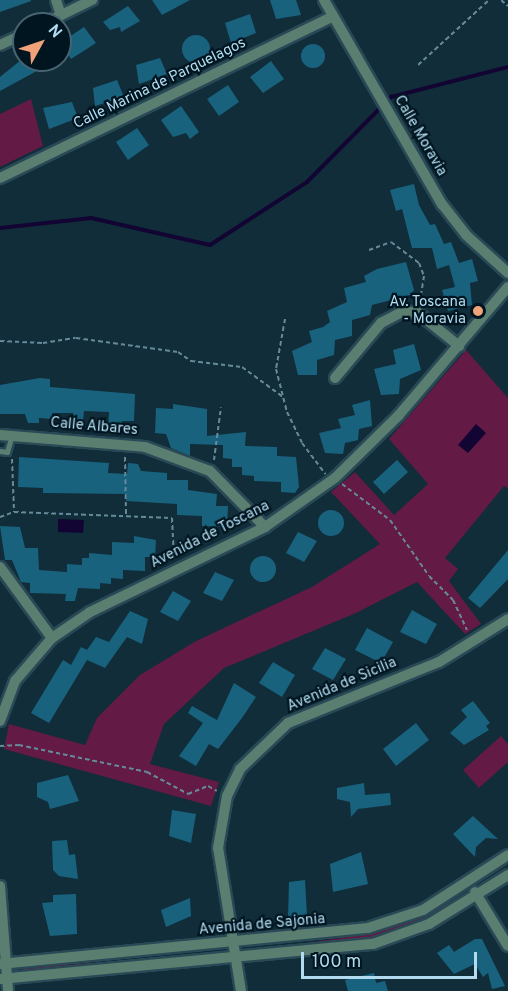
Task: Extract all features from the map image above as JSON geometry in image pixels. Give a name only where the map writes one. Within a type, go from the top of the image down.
[{"type":"street","points":[[67,12],[92,0]]},
{"type":"street","name":"Calle Moravia","points":[[324,0],[442,204],[466,235],[508,273]]},
{"type":"street","name":"Calle Marina de Parquelagos","points":[[0,178],[333,16]]},
{"type":"street","name":"Avenida de Toscana","points":[[0,721],[15,681],[52,638],[90,612],[266,527],[335,478],[399,415],[508,287]]},
{"type":"street","points":[[335,378],[381,323],[404,311],[418,313],[459,346]]},
{"type":"street","name":"Calle Albares","points":[[0,435],[125,442],[210,471],[266,527]]},
{"type":"street","points":[[0,567],[52,638]]},
{"type":"street","name":"Avenida de Sicilia","points":[[241,991],[218,848],[227,796],[240,769],[288,723],[473,645],[508,619]]},
{"type":"street","name":"Avenida de Sajonia","points":[[3,964],[368,928],[423,910],[469,884],[508,855]]},
{"type":"street","name":"Avenida de Sajonia","points":[[3,978],[236,959],[373,944],[429,924],[478,897],[508,875]]},
{"type":"street","points":[[469,884],[508,946]]},
{"type":"street","points":[[0,886],[3,978],[8,991]]},
{"type":"lane","points":[[0,451],[7,452],[12,435]]},
{"type":"path","points":[[418,65],[489,0]]},
{"type":"path","points":[[501,0],[508,6]]},
{"type":"path","points":[[369,250],[391,242],[419,263],[424,276],[418,313]]},
{"type":"path","points":[[285,319],[276,369],[283,397],[302,443],[324,473],[335,478],[390,520],[429,576],[460,611],[473,645]]},
{"type":"path","points":[[0,341],[44,343],[76,338],[178,352],[191,361],[242,366],[283,397]]},
{"type":"path","points":[[210,471],[221,407]]},
{"type":"path","points":[[125,442],[126,516]]},
{"type":"path","points":[[7,452],[15,476],[14,512]]},
{"type":"path","points":[[0,517],[14,512],[172,518],[172,556],[179,568]]},
{"type":"path","points":[[0,746],[19,745],[147,772],[188,794],[208,786],[227,796]]},
{"type":"shaded area","points":[[31,99],[43,146],[0,167],[0,114]]},
{"type":"shaded area","points":[[466,350],[508,398],[508,488],[504,486],[445,558],[458,569],[449,581],[481,624],[465,634],[417,582],[356,613],[224,668],[164,724],[150,764],[219,782],[211,806],[4,749],[9,724],[85,745],[97,718],[140,675],[196,641],[312,587],[380,544],[331,492],[355,472],[394,515],[428,484],[389,439]]},
{"type":"shaded area","points":[[476,424],[486,433],[468,453],[458,445]]},
{"type":"shaded area","points":[[58,519],[84,520],[83,533],[58,532]]},
{"type":"shaded area","points":[[501,736],[508,744],[508,762],[479,788],[463,770]]},
{"type":"shaded area","points":[[463,898],[426,918],[371,938],[251,951],[369,934]]},
{"type":"shaded area","points":[[214,954],[23,970],[22,969],[23,968]]},
{"type":"building","points":[[0,0],[31,0],[31,1],[0,12]]},
{"type":"building","points":[[152,0],[190,0],[162,15]]},
{"type":"building","points":[[270,0],[296,0],[301,15],[276,19]]},
{"type":"building","points":[[128,6],[140,21],[121,32],[120,27],[110,30],[103,22]]},
{"type":"building","points":[[250,14],[256,33],[231,43],[225,23]]},
{"type":"building","points":[[84,27],[96,43],[72,58],[72,35]]},
{"type":"building","points":[[196,35],[206,39],[210,49],[206,59],[196,63],[186,59],[182,49],[186,39]]},
{"type":"building","points":[[313,44],[322,47],[325,56],[322,65],[313,68],[304,65],[301,56],[304,47]]},
{"type":"building","points":[[160,58],[167,74],[139,84],[136,65]]},
{"type":"building","points":[[271,61],[284,79],[263,93],[250,77]]},
{"type":"building","points":[[12,67],[12,72],[35,72],[0,91],[0,77]]},
{"type":"building","points":[[117,80],[124,97],[95,106],[93,88]]},
{"type":"building","points":[[228,85],[239,102],[219,116],[207,99]]},
{"type":"building","points":[[72,102],[78,118],[49,129],[43,108]]},
{"type":"building","points":[[181,106],[199,132],[190,139],[186,133],[173,137],[161,120]]},
{"type":"building","points":[[137,128],[149,145],[128,160],[116,142]]},
{"type":"building","points":[[414,184],[419,205],[430,225],[435,224],[444,244],[451,242],[459,263],[472,259],[478,281],[470,283],[472,305],[448,311],[442,290],[455,287],[449,265],[437,269],[432,248],[412,248],[402,209],[396,211],[390,190]]},
{"type":"building","points":[[406,262],[414,290],[410,295],[372,305],[370,315],[352,320],[352,336],[335,340],[334,355],[317,360],[317,375],[298,375],[292,351],[312,342],[309,331],[323,327],[330,322],[327,311],[347,302],[344,288],[366,282],[364,276],[377,269]]},
{"type":"building","points":[[414,344],[421,370],[400,379],[399,394],[381,395],[374,369],[396,364],[393,350]]},
{"type":"building","points":[[40,378],[50,379],[50,387],[135,394],[134,421],[122,421],[122,429],[108,428],[109,412],[84,411],[83,421],[73,421],[73,413],[52,413],[52,419],[39,418],[39,423],[28,423],[25,414],[0,414],[0,385]]},
{"type":"building","points":[[370,400],[372,426],[359,429],[358,440],[345,443],[343,454],[325,453],[319,433],[341,428],[338,419],[355,415],[352,405]]},
{"type":"building","points":[[173,404],[207,409],[207,436],[246,432],[245,446],[277,447],[277,456],[296,457],[299,487],[295,493],[281,492],[281,482],[254,481],[254,476],[242,475],[242,467],[232,467],[232,459],[223,458],[223,445],[190,444],[190,456],[171,448],[166,434],[155,433],[156,408],[173,409]]},
{"type":"building","points":[[19,457],[109,463],[108,473],[127,474],[128,463],[138,464],[141,471],[167,473],[167,480],[188,480],[188,490],[217,494],[216,506],[228,506],[227,527],[202,526],[202,516],[177,515],[177,504],[126,501],[127,494],[43,493],[43,488],[18,487]]},
{"type":"building","points":[[397,460],[408,472],[384,494],[373,482]]},
{"type":"building","points":[[331,510],[340,514],[344,523],[340,532],[331,536],[322,532],[318,523],[322,514]]},
{"type":"building","points":[[0,526],[20,527],[25,548],[38,548],[39,570],[67,572],[67,564],[82,565],[82,558],[89,558],[89,553],[112,555],[112,542],[134,543],[134,536],[156,540],[155,557],[145,557],[145,571],[123,570],[123,579],[111,578],[111,584],[100,583],[100,589],[78,588],[75,601],[65,601],[66,594],[30,593],[30,583],[21,582],[12,560],[5,560]]},
{"type":"building","points":[[298,532],[317,541],[304,562],[286,553]]},
{"type":"building","points":[[508,550],[508,579],[480,608],[468,598]]},
{"type":"building","points":[[263,556],[272,560],[276,569],[272,578],[263,582],[254,578],[250,569],[254,560]]},
{"type":"building","points":[[215,572],[234,580],[222,601],[203,593]]},
{"type":"building","points":[[173,591],[191,601],[178,621],[160,612]]},
{"type":"building","points":[[412,610],[437,624],[426,644],[400,632]]},
{"type":"building","points":[[130,611],[148,619],[142,644],[127,637],[105,668],[87,660],[49,723],[31,713],[63,660],[71,665],[81,647],[87,650],[96,637],[109,642]]},
{"type":"building","points":[[367,628],[393,642],[381,663],[355,650]]},
{"type":"building","points":[[325,648],[346,659],[333,680],[312,669]]},
{"type":"building","points":[[273,662],[295,675],[282,697],[259,683]]},
{"type":"building","points":[[234,683],[256,697],[242,718],[218,749],[209,744],[196,766],[179,756],[203,723],[188,713],[192,706],[217,720]]},
{"type":"building","points":[[473,701],[490,723],[486,726],[489,730],[464,745],[450,733],[467,717],[461,710]]},
{"type":"building","points":[[416,723],[429,740],[396,766],[383,749]]},
{"type":"building","points":[[68,775],[79,801],[50,809],[48,802],[37,797],[37,783]]},
{"type":"building","points":[[364,783],[365,795],[390,793],[391,805],[358,809],[351,817],[350,802],[337,799],[337,788]]},
{"type":"building","points":[[172,810],[196,814],[191,843],[169,836]]},
{"type":"building","points":[[473,816],[498,839],[486,838],[476,847],[475,857],[453,834]]},
{"type":"building","points":[[67,840],[69,855],[75,854],[78,879],[59,876],[53,870],[52,841]]},
{"type":"building","points":[[361,852],[368,884],[333,892],[330,864]]},
{"type":"building","points":[[305,880],[307,916],[288,918],[289,882]]},
{"type":"building","points":[[76,894],[77,934],[50,936],[42,903],[53,902],[53,895]]},
{"type":"building","points":[[190,898],[191,916],[166,927],[161,910]]},
{"type":"building","points":[[475,939],[482,939],[505,986],[492,989],[488,973],[483,977],[475,964],[454,974],[437,953],[449,945],[454,952]]},
{"type":"building","points":[[374,973],[376,983],[385,981],[388,991],[348,991],[345,980]]},
{"type":"waterway","points":[[0,228],[91,218],[210,245],[307,182],[391,97],[508,67]]},
{"type":"place","name":"Av. Toscana - Moravia","points":[[478,311]]}]
